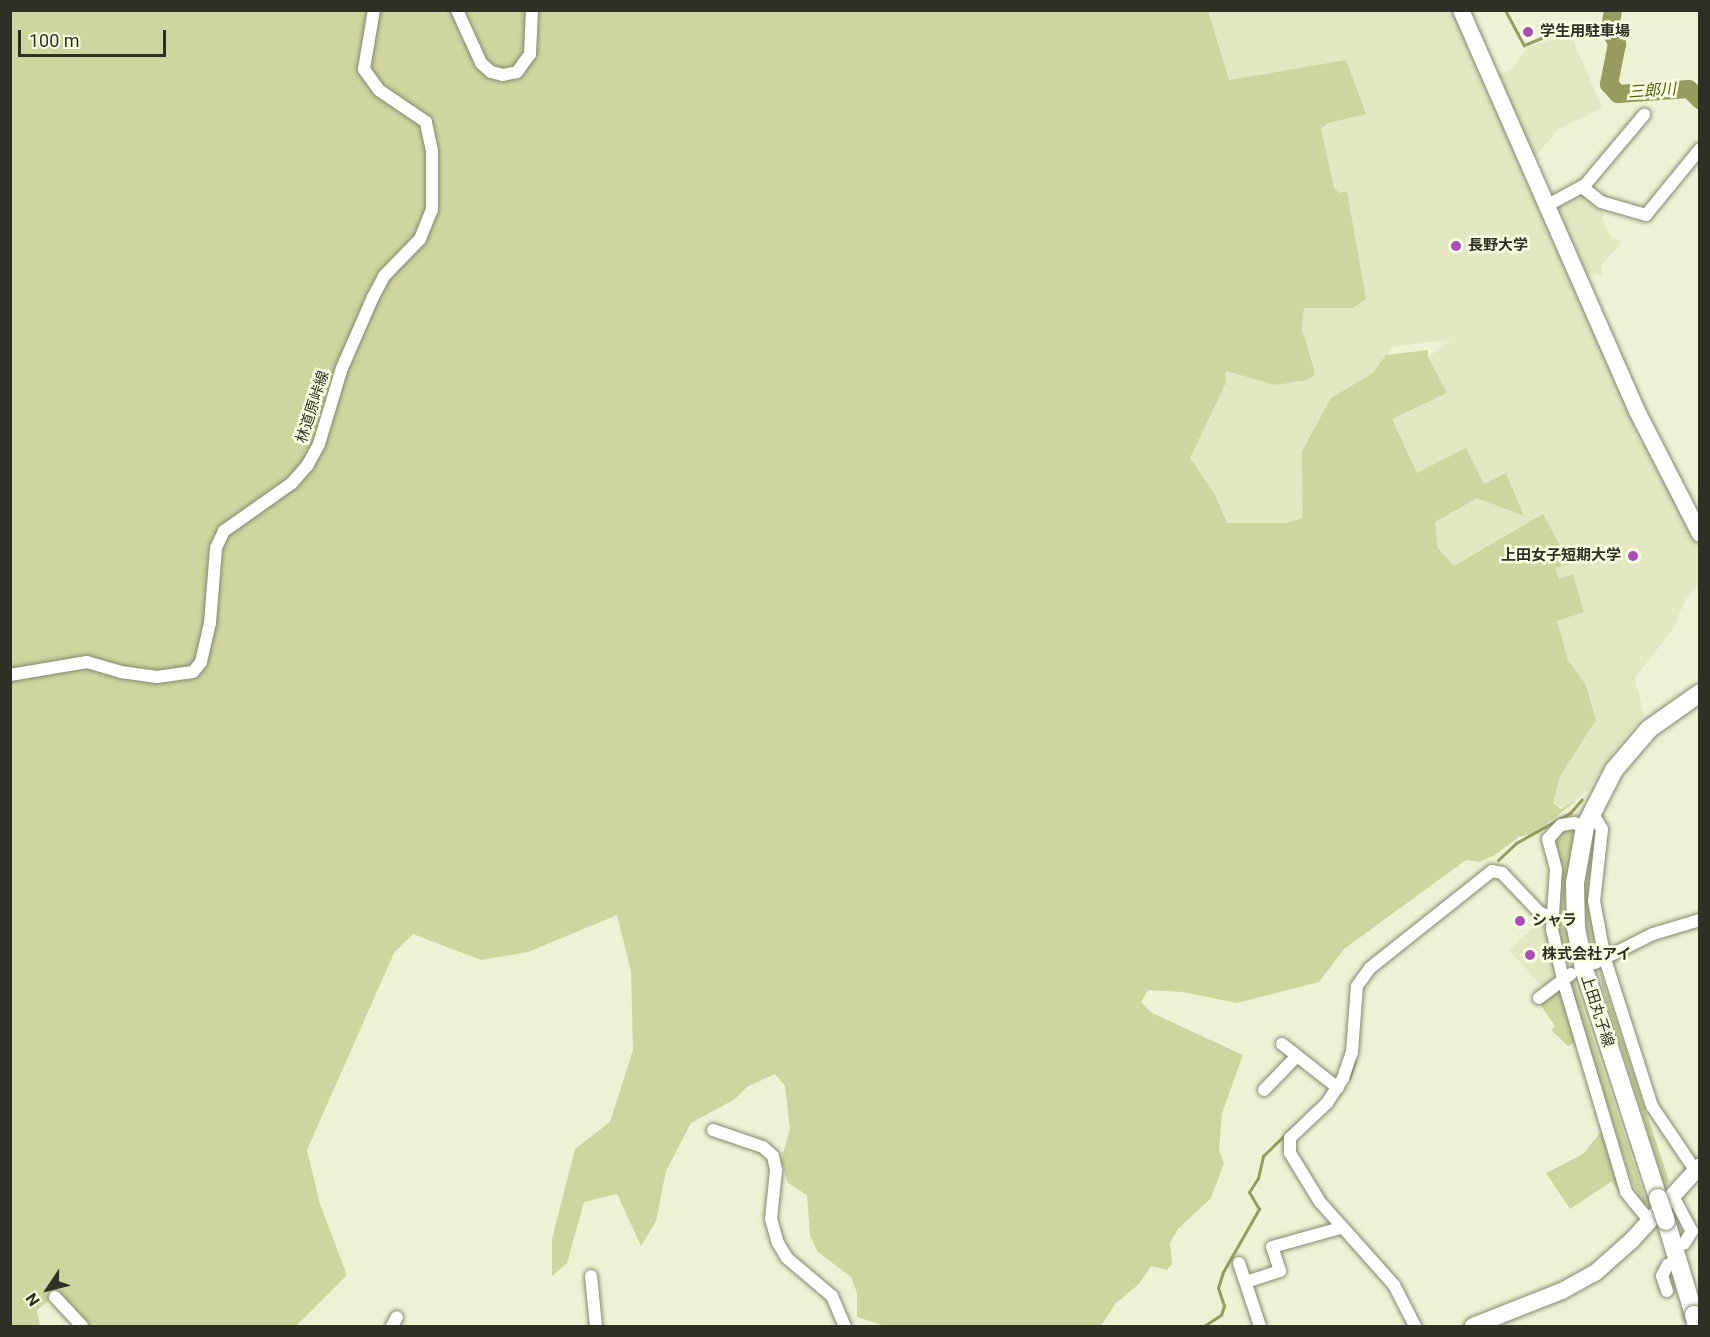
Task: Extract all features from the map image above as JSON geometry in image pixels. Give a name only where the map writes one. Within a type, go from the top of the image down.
[{"type":"main road","name":"上田丸子線","points":[[1695,1321],[1658,1222],[1665,1197],[1581,957],[1574,898],[1588,819],[1608,780],[1636,741],[1700,693]]},
{"type":"street","name":"林道原峠線","points":[[10,675],[87,662],[121,672],[157,677],[193,672],[201,662],[210,623],[216,549],[224,531],[292,483],[307,466],[319,444],[342,368],[373,297],[384,276],[420,239],[432,210],[432,151],[426,122],[379,90],[364,69],[374,10]]},
{"type":"street","points":[[457,10],[481,63],[490,72],[503,75],[517,72],[530,54],[532,10]]},
{"type":"street","points":[[1461,10],[1637,411],[1700,534]]},
{"type":"street","points":[[1546,206],[1582,187],[1644,115]]},
{"type":"street","points":[[1582,187],[1600,202],[1646,215],[1700,149]]},
{"type":"street","points":[[1473,1326],[1587,1278],[1658,1222],[1626,1192],[1551,917],[1556,872],[1548,839],[1561,825],[1588,819],[1602,829],[1594,901],[1600,961],[1652,1106],[1697,1168],[1665,1197],[1692,1231],[1684,1244]]},
{"type":"street","points":[[1415,1326],[1394,1285],[1320,1202],[1288,1144],[1294,1131],[1318,1112],[1338,1088],[1352,1052],[1361,977],[1492,871],[1502,873],[1540,913],[1551,917]]},
{"type":"street","points":[[1600,961],[1653,934],[1700,920]]},
{"type":"street","points":[[1539,998],[1567,977]]},
{"type":"street","points":[[1282,1044],[1338,1088]]},
{"type":"street","points":[[1264,1090],[1297,1056]]},
{"type":"street","points":[[714,1130],[763,1147],[773,1156],[776,1170],[771,1219],[778,1243],[787,1258],[832,1296],[845,1326]]},
{"type":"street","points":[[1246,1282],[1280,1271],[1272,1247],[1341,1228]]},
{"type":"street","points":[[1239,1263],[1260,1326]]},
{"type":"street","points":[[1667,1291],[1662,1276],[1668,1264]]},
{"type":"street","points":[[591,1276],[596,1326]]},
{"type":"street","points":[[55,1297],[82,1326]]},
{"type":"shaded area","points":[[1208,10],[1229,80],[1346,60],[1366,114],[1328,123],[1321,129],[1334,187],[1339,193],[1347,191],[1366,299],[1353,308],[1304,308],[1302,329],[1314,369],[1314,376],[1307,380],[1275,385],[1226,371],[1225,385],[1190,458],[1215,495],[1227,523],[1286,523],[1303,518],[1302,451],[1331,398],[1373,373],[1386,355],[1428,350],[1428,357],[1447,393],[1392,419],[1417,473],[1466,448],[1484,484],[1506,473],[1524,516],[1477,498],[1435,522],[1438,548],[1454,566],[1543,514],[1570,564],[1555,568],[1559,579],[1573,574],[1584,612],[1557,621],[1568,660],[1586,685],[1596,720],[1560,776],[1553,803],[1561,809],[1578,799],[1537,832],[1519,837],[1493,856],[1479,862],[1466,860],[1344,949],[1319,982],[1237,1003],[1183,992],[1148,990],[1141,1002],[1152,1013],[1243,1055],[1222,1113],[1219,1150],[1224,1163],[1211,1198],[1178,1229],[1170,1243],[1172,1264],[1167,1270],[1151,1266],[1139,1284],[1116,1303],[1101,1326],[885,1326],[857,1317],[857,1293],[851,1277],[818,1252],[810,1236],[807,1195],[788,1183],[781,1160],[790,1129],[785,1086],[775,1074],[747,1087],[735,1099],[691,1123],[666,1171],[656,1221],[641,1246],[617,1194],[584,1202],[567,1263],[552,1276],[552,1239],[575,1149],[610,1122],[633,1050],[631,971],[617,915],[528,952],[481,960],[413,934],[394,953],[307,1150],[320,1204],[347,1275],[296,1326],[88,1326],[56,1295],[37,1310],[40,1326],[11,1326],[10,11]]},
{"type":"shaded area","points":[[1208,11],[1453,11],[1482,80],[1511,70],[1528,47],[1571,35],[1602,108],[1559,129],[1522,171],[1629,408],[1638,439],[1650,450],[1700,549],[1699,583],[1685,600],[1674,627],[1635,678],[1644,715],[1615,749],[1588,790],[1564,808],[1552,803],[1560,776],[1596,720],[1586,685],[1568,660],[1557,621],[1584,612],[1573,574],[1559,579],[1555,568],[1569,564],[1543,515],[1454,566],[1438,548],[1435,522],[1477,497],[1524,516],[1506,473],[1484,484],[1466,449],[1417,473],[1392,419],[1446,393],[1428,357],[1451,340],[1394,346],[1373,373],[1331,399],[1302,451],[1303,518],[1286,523],[1226,523],[1215,495],[1190,458],[1225,385],[1226,371],[1275,385],[1314,369],[1302,329],[1304,307],[1353,308],[1346,191],[1339,193],[1334,187],[1321,128],[1328,123],[1346,60],[1229,80]]},
{"type":"shaded area","points":[[1582,193],[1604,212],[1602,219],[1611,237],[1622,242],[1602,264],[1602,275],[1582,274],[1552,209]]},
{"type":"shaded area","points":[[1575,828],[1565,897],[1571,963],[1565,964],[1559,941],[1553,849],[1560,830]]},
{"type":"shaded area","points":[[1595,833],[1589,902],[1596,948],[1591,953],[1583,911],[1584,885]]},
{"type":"shaded area","points":[[1542,919],[1547,926],[1557,976],[1544,988],[1509,950]]},
{"type":"shaded area","points":[[1599,968],[1669,1181],[1665,1187],[1602,987]]},
{"type":"shaded area","points":[[1574,980],[1647,1204],[1644,1206],[1631,1180],[1569,983]]},
{"type":"shaded area","points":[[1555,990],[1561,991],[1577,1041],[1568,1046],[1551,1030],[1555,1026],[1539,1003]]},
{"type":"shaded area","points":[[1604,1128],[1623,1198],[1612,1181],[1570,1209],[1546,1173],[1583,1154]]},
{"type":"waterway","points":[[1505,10],[1524,45],[1575,24],[1610,30]]},
{"type":"waterway","name":"三郎川","points":[[1613,10],[1610,30],[1617,44],[1609,84],[1618,94],[1689,89],[1700,100]]},
{"type":"waterway","points":[[1498,860],[1516,843],[1570,813],[1582,799]]},
{"type":"waterway","points":[[1349,1078],[1355,1061]]},
{"type":"waterway","points":[[1204,1326],[1221,1315],[1224,1306],[1218,1288],[1223,1272],[1259,1209],[1249,1192],[1258,1178],[1263,1156],[1297,1123]]},
{"type":"railway","points":[[1695,1326],[1700,1324]]},
{"type":"place","name":"学生用駐車場","points":[[1528,32]]},
{"type":"place","name":"長野大学","points":[[1456,246]]},
{"type":"place","name":"上田女子短期大学","points":[[1633,556]]},
{"type":"place","name":"シャラ","points":[[1520,921]]},
{"type":"place","name":"株式会社アイ","points":[[1530,955]]}]
